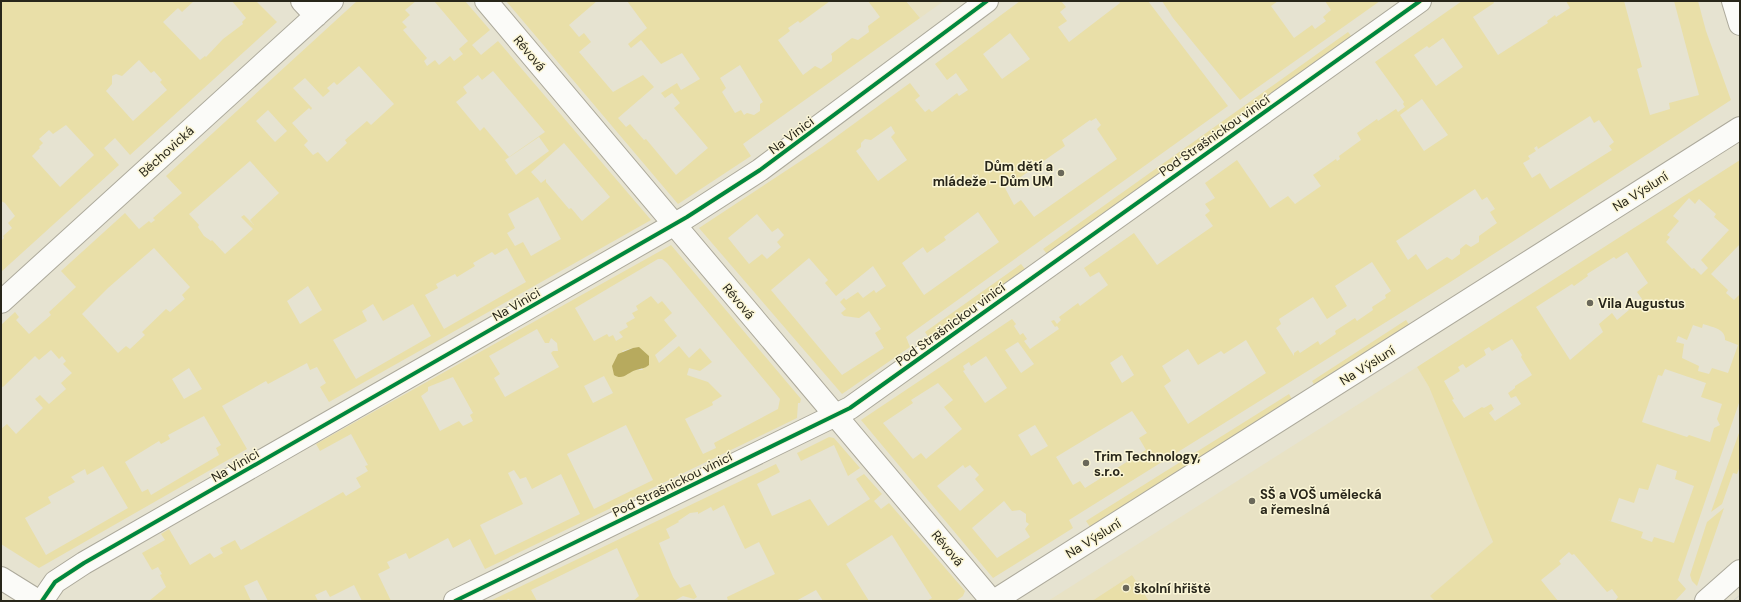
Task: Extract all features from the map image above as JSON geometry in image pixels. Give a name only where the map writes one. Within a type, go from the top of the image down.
[{"type":"street","name":"Běchovická","points":[[1,302],[308,8],[332,1]]},
{"type":"street","name":"Révová","points":[[486,1],[993,601]]},
{"type":"street","name":"Na Vinici","points":[[42,601],[54,582],[84,563],[676,225],[760,170],[987,1]]},
{"type":"street","name":"Pod Strašnickou vinicí","points":[[455,601],[836,415],[932,350],[1027,280],[1420,1]]},
{"type":"street","points":[[1733,1],[1740,24]]},
{"type":"street","name":"Na Výsluní","points":[[993,601],[1740,128]]},
{"type":"street","points":[[1706,601],[1740,571]]},
{"type":"street","points":[[1,578],[38,601]]},
{"type":"shaded area","points":[[1,1],[194,1],[182,12],[178,8],[163,22],[200,60],[205,56],[206,57],[223,39],[243,24],[242,22],[246,18],[232,1],[256,1],[277,22],[130,155],[115,138],[104,148],[119,165],[1,272],[1,241],[4,238],[3,236],[12,228],[8,223],[15,216],[5,203],[1,201]],"holes":[[[139,60],[151,73],[154,71],[162,80],[160,82],[167,90],[133,121],[106,91],[112,84],[112,76],[116,74],[122,76]],[[66,125],[94,155],[60,187],[32,156],[43,143],[39,139],[49,130],[53,134]]]},
{"type":"shaded area","points":[[357,1],[416,1],[405,10],[410,15],[402,22],[407,27],[403,30],[427,58],[424,61],[427,66],[435,60],[439,65],[450,56],[454,61],[463,54],[459,49],[468,41],[434,1],[465,1],[490,30],[472,45],[481,55],[498,41],[651,220],[329,402],[320,387],[326,383],[317,367],[310,370],[307,363],[268,384],[266,381],[222,406],[247,449],[39,568],[1,544],[1,429],[7,424],[16,434],[43,408],[35,399],[40,395],[49,404],[66,389],[61,383],[72,373],[63,364],[66,361],[62,356],[59,359],[51,350],[39,360],[35,356],[3,387],[1,386],[1,325],[15,312],[19,317],[16,320],[29,334],[51,315],[49,312],[76,287],[61,271],[125,213],[139,229],[149,221],[151,223],[155,220],[153,218],[182,193],[166,176]],"holes":[[[359,66],[394,104],[371,125],[367,121],[345,140],[347,143],[327,162],[318,152],[313,155],[304,145],[308,141],[292,123],[309,108],[311,110],[312,108],[293,88],[305,78],[323,97],[330,91],[327,88],[334,82],[337,85]],[[493,71],[545,132],[509,157],[484,127],[480,131],[456,102],[467,93],[463,87],[478,75],[482,80]],[[268,110],[287,131],[275,142],[256,121]],[[539,137],[549,151],[516,175],[505,160]],[[564,143],[610,197],[582,221],[571,208],[569,209],[546,182],[546,179],[541,183],[531,172]],[[250,161],[279,193],[250,220],[254,225],[244,215],[241,217],[253,229],[225,254],[212,240],[211,241],[204,236],[198,227],[199,225],[189,214]],[[538,197],[561,239],[531,256],[523,242],[515,246],[507,233],[515,228],[508,214]],[[154,248],[190,287],[182,295],[185,299],[170,312],[166,309],[142,332],[145,335],[130,349],[126,346],[118,353],[82,314],[108,288]],[[507,248],[526,282],[444,329],[425,295],[438,288],[436,284],[455,274],[457,277],[475,266],[473,263],[492,252],[495,255]],[[308,286],[322,310],[300,324],[287,301]],[[373,304],[383,321],[413,304],[431,336],[356,379],[333,340],[367,321],[362,311]],[[189,368],[202,389],[184,399],[172,379]],[[204,416],[221,445],[216,448],[219,455],[151,495],[148,489],[142,492],[125,462],[159,441],[161,444],[170,439],[168,435]],[[103,466],[128,508],[46,555],[25,518],[51,503],[48,497],[75,482],[71,477],[85,469],[87,475]]]},
{"type":"shaded area","points":[[506,1],[597,1],[569,25],[579,37],[584,33],[591,42],[579,52],[613,92],[643,75],[654,87],[618,118],[626,127],[630,124],[644,140],[646,139],[676,175],[708,148],[674,108],[680,103],[672,93],[665,98],[661,93],[677,83],[681,90],[700,79],[682,53],[661,64],[641,40],[631,48],[628,44],[647,28],[627,1],[830,1],[800,23],[798,21],[788,28],[790,31],[778,40],[803,75],[815,66],[821,69],[832,61],[831,54],[852,38],[858,40],[869,32],[868,26],[880,17],[868,1],[906,1],[920,18],[743,144],[751,156],[678,204]],"holes":[[[740,65],[763,102],[760,104],[760,111],[754,115],[747,113],[744,115],[741,110],[735,113],[722,92],[726,88],[720,78]]]},
{"type":"shaded area","points":[[907,1],[944,1],[920,18]]},
{"type":"shaded area","points":[[1020,1],[1061,1],[1066,7],[1060,12],[1067,21],[1058,27],[1069,42],[1120,3],[1119,1],[1148,1],[1228,106],[906,337],[910,347],[842,394],[699,228],[822,147],[910,83],[920,96],[915,100],[925,112],[929,109],[932,112],[957,93],[959,96],[968,90],[956,73],[947,80],[935,64]],"holes":[[[1010,33],[1030,59],[1002,79],[983,54]],[[1096,118],[1101,125],[1097,129],[1117,159],[1034,217],[1021,200],[1014,205],[1005,188],[1065,146],[1062,140],[1090,120],[1091,121]],[[891,126],[895,133],[891,137],[907,160],[878,181],[856,151],[861,147],[861,143],[865,139],[871,140]],[[978,212],[999,242],[924,295],[902,263],[923,247],[927,253],[946,240],[944,237]],[[757,214],[772,232],[778,228],[784,235],[777,242],[781,247],[767,259],[762,254],[749,264],[728,238]],[[809,258],[828,280],[825,283],[836,296],[873,266],[886,286],[876,293],[874,290],[863,298],[858,292],[846,300],[844,298],[840,302],[846,309],[841,313],[844,316],[859,318],[869,311],[881,329],[875,333],[884,348],[842,375],[771,290]]]},
{"type":"shaded area","points":[[1162,1],[1278,1],[1271,6],[1294,38],[1312,25],[1315,29],[1326,21],[1323,17],[1331,10],[1325,1],[1380,1],[1240,100],[1173,18]]},
{"type":"shaded area","points":[[1462,1],[1493,1],[1494,3],[1473,17],[1498,55],[1548,23],[1547,21],[1555,15],[1556,17],[1570,8],[1566,1],[1624,1],[1642,67],[1637,69],[1650,115],[1670,109],[1669,103],[1699,95],[1674,1],[1698,1],[1706,31],[1731,100],[1455,279],[1069,520],[1073,528],[993,578],[861,420],[1012,319],[1016,324],[1014,326],[1020,335],[1023,333],[1027,339],[1024,341],[1030,349],[1059,329],[1057,326],[1055,327],[1051,321],[1054,320],[1057,324],[1061,320],[1059,317],[1078,303],[1080,306],[1108,285],[1099,272],[1090,277],[1084,268],[1134,233],[1157,265],[1213,226],[1205,215],[1210,211],[1205,204],[1215,198],[1205,183],[1237,160],[1270,208],[1288,196],[1295,204],[1321,186],[1313,175],[1336,159],[1337,161],[1340,159],[1339,156],[1361,140],[1357,133],[1377,119],[1378,121],[1396,109],[1398,112],[1405,107],[1403,104],[1404,102],[1375,62]],"holes":[[[1443,38],[1463,67],[1436,86],[1414,55],[1427,46],[1429,48]],[[1422,99],[1448,135],[1424,151],[1400,115]],[[1590,116],[1594,123],[1599,120],[1614,142],[1609,146],[1612,150],[1550,189],[1540,173],[1532,178],[1523,163],[1530,159],[1528,156],[1536,151],[1534,148],[1537,146],[1538,149]],[[1475,189],[1482,200],[1487,197],[1495,209],[1490,212],[1497,223],[1479,236],[1479,242],[1471,247],[1466,244],[1460,249],[1460,254],[1452,260],[1447,257],[1427,270],[1416,254],[1408,260],[1396,241]],[[1372,262],[1391,291],[1385,295],[1386,298],[1372,307],[1373,310],[1357,321],[1355,318],[1335,331],[1336,334],[1320,345],[1318,341],[1300,353],[1298,350],[1294,353],[1294,356],[1276,328],[1281,324],[1279,319],[1313,297],[1327,319],[1347,306],[1335,286]],[[1246,340],[1266,373],[1188,424],[1164,386],[1171,381],[1162,366],[1188,349],[1198,365],[1221,351],[1224,354]],[[1018,342],[1034,364],[1021,373],[1005,350]],[[1122,355],[1134,375],[1122,383],[1110,363]],[[986,356],[1007,388],[985,403],[963,371],[965,370],[963,366],[969,362],[971,366]],[[938,383],[953,400],[944,407],[962,429],[926,459],[921,453],[913,459],[883,423],[913,403],[911,400]],[[1132,411],[1147,433],[1139,438],[1146,450],[1085,488],[1080,481],[1073,485],[1056,457]],[[1035,425],[1048,446],[1031,456],[1018,435]],[[963,465],[965,468],[970,465],[979,475],[975,479],[984,490],[960,511],[937,486]],[[1004,501],[1012,511],[1020,510],[1026,514],[1026,522],[1029,524],[1025,529],[1030,537],[997,558],[972,528]]]},
{"type":"shaded area","points":[[1348,32],[1352,37],[1047,254],[1043,249]]},
{"type":"shaded area","points":[[1740,160],[1740,244],[1711,274],[1728,290],[1726,293],[1734,300],[1740,294],[1740,400],[1678,580],[1686,589],[1675,601],[1615,601],[1618,597],[1612,589],[1607,592],[1574,554],[1572,555],[1569,552],[1559,561],[1561,564],[1541,580],[1558,601],[1435,601],[1430,596],[1493,542],[1429,387],[1417,367]],"holes":[[[1689,198],[1695,204],[1699,199],[1716,214],[1714,217],[1729,230],[1701,260],[1708,268],[1701,275],[1694,268],[1692,269],[1666,242],[1670,237],[1667,235],[1679,221],[1673,216]],[[1627,252],[1648,283],[1637,292],[1642,299],[1617,320],[1612,313],[1599,324],[1603,332],[1570,360],[1536,307],[1572,284],[1574,286],[1588,276],[1587,274],[1614,257],[1616,259]],[[1703,324],[1718,329],[1725,336],[1725,340],[1738,345],[1728,373],[1712,368],[1709,374],[1698,371],[1699,366],[1682,358],[1684,344],[1676,342],[1678,336],[1687,340],[1693,325],[1702,328]],[[1512,339],[1522,355],[1521,357],[1532,375],[1515,386],[1515,388],[1508,393],[1511,398],[1516,396],[1521,404],[1495,421],[1489,413],[1494,409],[1491,404],[1484,408],[1482,407],[1464,418],[1452,400],[1454,399],[1444,381],[1460,371],[1458,367],[1463,364],[1466,368],[1486,355],[1484,350],[1489,347],[1492,351]],[[1665,369],[1706,383],[1701,397],[1722,404],[1717,419],[1720,425],[1714,428],[1710,442],[1689,435],[1687,437],[1642,422],[1658,375],[1662,376]],[[1657,464],[1677,471],[1675,479],[1694,486],[1674,543],[1654,537],[1652,542],[1641,538],[1643,532],[1607,520],[1611,521],[1619,498],[1634,503],[1639,488],[1648,490]]]},
{"type":"shaded area","points":[[671,245],[801,399],[800,403],[798,403],[797,418],[485,569],[470,539],[453,548],[448,538],[409,559],[406,553],[387,562],[390,568],[378,574],[391,601],[362,601],[354,585],[330,597],[326,590],[315,595],[318,601],[268,601],[257,580],[244,586],[251,601],[149,601],[166,587],[158,567],[152,570],[142,553],[165,540],[161,534],[169,529],[190,565],[210,553],[214,558],[223,553],[220,548],[235,540],[241,550],[343,492],[346,496],[361,487],[356,478],[368,471],[365,466],[368,465],[351,434],[320,451],[316,444]],"holes":[[[658,259],[662,259],[667,263],[780,399],[778,409],[714,443],[716,448],[703,454],[685,419],[713,405],[712,402],[722,396],[708,382],[687,375],[689,368],[700,371],[712,362],[700,348],[689,358],[679,346],[659,363],[655,355],[677,336],[664,320],[672,313],[662,301],[658,304],[651,296],[636,306],[638,310],[632,313],[635,318],[626,323],[628,327],[619,332],[623,337],[616,341],[613,335],[609,337],[607,334],[594,341],[575,308]],[[537,329],[545,343],[549,343],[551,338],[557,343],[558,351],[553,351],[551,353],[559,367],[505,397],[494,378],[500,374],[489,356]],[[633,348],[643,370],[636,370],[622,351]],[[604,376],[613,393],[593,403],[584,386]],[[453,377],[473,413],[470,415],[473,421],[463,426],[459,421],[440,431],[421,396],[428,391],[428,387]],[[626,425],[653,480],[594,509],[567,454]],[[514,470],[520,479],[526,477],[532,489],[561,474],[580,514],[495,555],[480,525],[523,504],[508,473]]]},
{"type":"shaded area","points":[[1021,264],[1025,269],[929,338],[925,332]]},
{"type":"shaded area","points":[[1406,320],[1410,326],[1315,386],[1312,381]]},
{"type":"shaded area","points":[[639,347],[649,356],[649,365],[633,371],[623,377],[617,377],[614,375],[612,366],[618,354]]},
{"type":"shaded area","points":[[1417,367],[1429,387],[1493,542],[1431,596],[1435,601],[1149,601],[1132,575],[1092,601],[1048,601]]},
{"type":"shaded area","points":[[1289,394],[1293,401],[1090,527],[1086,521]]},
{"type":"shaded area","points":[[1740,430],[1740,466],[1737,474],[1733,473],[1722,504],[1711,512]]},
{"type":"shaded area","points":[[829,437],[834,438],[860,468],[848,476],[834,445],[801,461],[797,453]]},
{"type":"shaded area","points":[[776,464],[780,472],[757,484],[772,516],[810,499],[828,526],[870,499],[856,479],[864,474],[882,494],[874,501],[881,509],[889,503],[965,591],[963,596],[956,601],[927,601],[932,598],[892,535],[846,564],[869,601],[823,601],[816,590],[796,601],[728,601],[727,597],[775,574],[759,542],[745,549],[724,505],[713,511],[711,507],[698,514],[698,512],[690,513],[678,521],[679,522],[666,529],[670,538],[659,543],[673,577],[680,588],[690,584],[697,597],[694,599],[683,596],[674,601],[633,601],[639,596],[617,548],[531,590],[537,601],[510,601],[509,599],[504,601],[490,601]]},
{"type":"shaded area","points":[[1724,508],[1697,586],[1692,581],[1690,575],[1707,522]]},
{"type":"shaded area","name":"školní hřiště","points":[[1132,575],[1149,601],[1092,601]]},
{"type":"tram line","points":[[1733,601],[1740,595]]},
{"type":"cycle path","points":[[42,601],[55,582],[84,563],[687,217],[760,170],[987,1]]},
{"type":"cycle path","points":[[455,601],[850,408],[1420,1]]},
{"type":"place","name":"Dům dětí a mládeže - Dům UM","points":[[1061,173]]},
{"type":"place","name":"Vila Augustus","points":[[1590,303]]},
{"type":"place","name":"Trim Technology, s.r.o.","points":[[1086,463]]},
{"type":"place","name":"SŠ a VOŠ umělecká a řemeslná","points":[[1252,501]]},
{"type":"place","name":"školní hřiště","points":[[1126,588]]}]
